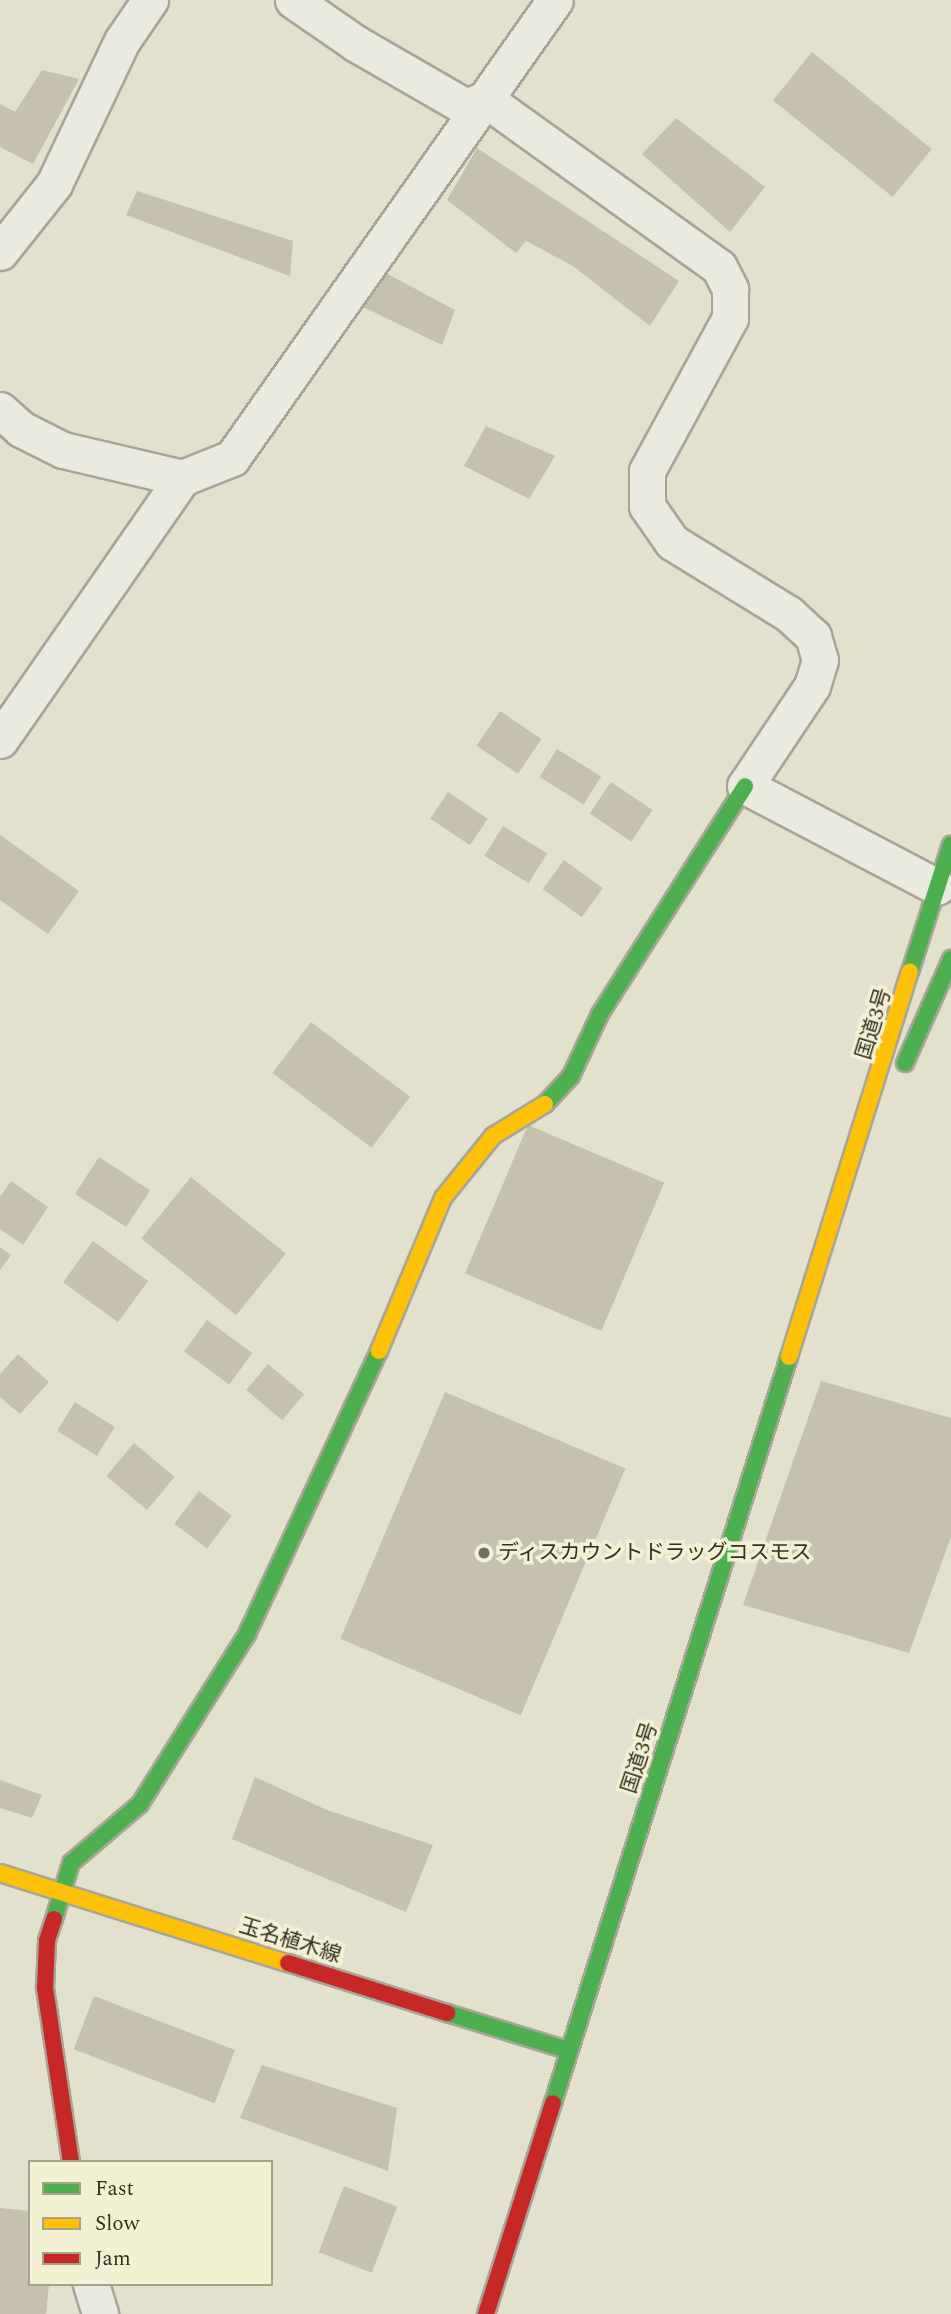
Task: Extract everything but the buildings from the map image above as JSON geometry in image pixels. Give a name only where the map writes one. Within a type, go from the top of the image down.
[{"type":"main road","points":[[71,2160],[45,1988],[47,1941],[60,1891],[71,1863],[140,1804],[247,1634],[360,1395],[443,1198],[493,1136],[554,1098],[571,1076],[600,1014],[746,786]]},
{"type":"main road","name":"国道3号","points":[[486,2314],[567,2050],[837,1215],[951,844]]},
{"type":"main road","name":"国道3号","points":[[897,1081],[951,959]]},
{"type":"main road","name":"国道3号","points":[[837,1215],[886,1105]]},
{"type":"main road","name":"玉名植木線","points":[[0,1872],[567,2050]]},
{"type":"street","points":[[0,252],[54,184],[122,41],[150,0]]},
{"type":"street","points":[[293,0],[355,43],[466,107],[485,99]]},
{"type":"street","points":[[0,740],[182,478],[232,458],[555,0]]},
{"type":"street","points":[[485,99],[719,267],[730,289],[730,318],[719,344],[647,471],[647,506],[672,542],[789,614],[813,636],[820,660],[812,686],[746,786],[937,887]]},
{"type":"street","points":[[0,410],[21,429],[63,450],[182,478]]},
{"type":"street","points":[[92,2286],[100,2314]]},
{"type":"traffic: fast","points":[[545,1104],[571,1076],[600,1014],[745,786]]},
{"type":"traffic: fast","points":[[910,972],[951,844]]},
{"type":"traffic: fast","points":[[905,1063],[951,959]]},
{"type":"traffic: fast","points":[[54,1919],[71,1863],[140,1804],[247,1634],[379,1351]]},
{"type":"traffic: fast","points":[[553,2103],[789,1357]]},
{"type":"traffic: fast","points":[[447,2013],[567,2050]]},
{"type":"traffic: slow","points":[[789,1357],[910,972]]},
{"type":"traffic: slow","points":[[379,1351],[443,1198],[493,1136],[545,1104]]},
{"type":"traffic: slow","points":[[0,1873],[288,1963]]},
{"type":"traffic: jam","points":[[54,1919],[47,1941],[45,1988],[71,2160]]},
{"type":"traffic: jam","points":[[288,1963],[447,2013]]},
{"type":"traffic: jam","points":[[486,2314],[553,2103]]},
{"type":"place","name":"ディスカウントドラッグコスモス","points":[[484,1553]]}]
